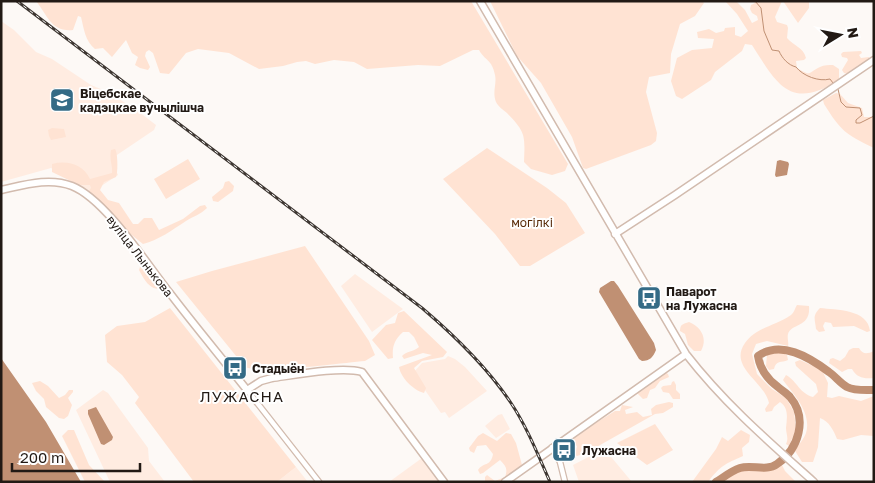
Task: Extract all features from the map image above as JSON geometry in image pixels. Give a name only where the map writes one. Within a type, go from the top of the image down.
[{"type":"street","points":[[480,1],[686,354],[721,396],[762,436],[814,482]]},
{"type":"street","points":[[615,234],[874,60]]},
{"type":"street","name":"вуліца Лынькова","points":[[1,190],[54,182],[72,186],[87,194],[124,234],[247,390]]},
{"type":"street","points":[[505,482],[686,354]]},
{"type":"street","points":[[320,482],[247,390],[261,381],[272,378],[341,370],[362,372],[444,482]]},
{"type":"street","points":[[552,447],[560,462],[565,482]]},
{"type":"shaded area","name":"Віцебскае кадэцкае вучылішча","points":[[1,21],[14,30],[36,52],[52,59],[91,85],[108,92],[156,125],[154,130],[111,159],[118,175],[92,192],[51,168],[1,182]]},
{"type":"shaded area","points":[[780,160],[789,164],[787,175],[776,177],[777,161]]},
{"type":"shaded area","points":[[355,274],[403,309],[372,332],[341,286]]},
{"type":"shaded area","points":[[614,281],[618,286],[654,343],[656,350],[652,357],[645,361],[639,359],[599,292],[600,288]]},
{"type":"shaded area","points":[[448,356],[465,367],[487,391],[449,418],[445,412],[441,413],[413,373],[422,363],[445,359]]},
{"type":"shaded area","points":[[1,358],[46,422],[81,482],[1,482]]},
{"type":"shaded area","points":[[103,390],[108,393],[148,448],[149,461],[165,482],[110,482],[76,410]]},
{"type":"shaded area","points":[[96,407],[113,437],[112,440],[104,445],[101,444],[88,414],[88,410]]},
{"type":"shaded area","points":[[502,414],[510,429],[496,438],[485,426]]},
{"type":"shaded area","points":[[600,451],[607,452],[632,482],[579,482],[573,465]]},
{"type":"shaded area","points":[[422,458],[439,482],[389,482]]},
{"type":"shaded area","points":[[296,467],[308,482],[277,482]]},
{"type":"green space","points":[[36,1],[471,1],[568,164],[565,171],[552,175],[531,169],[524,162],[524,140],[521,130],[496,102],[494,95],[494,70],[479,50],[473,50],[440,66],[418,65],[367,69],[354,62],[334,60],[315,64],[306,61],[297,62],[259,69],[229,53],[198,49],[186,53],[169,74],[160,73],[153,53],[149,50],[145,56],[150,67],[148,70],[135,65],[138,57],[132,53],[126,40],[112,57],[103,48],[95,49],[87,39],[81,17],[78,16],[73,30],[60,28],[51,22]]},
{"type":"green space","points":[[490,1],[702,1],[704,3],[695,16],[680,24],[671,54],[670,73],[649,77],[646,92],[657,133],[656,141],[651,145],[586,169],[583,168],[572,137],[541,83],[517,56]]},
{"type":"green space","points":[[725,1],[736,1],[745,10],[752,23],[758,20],[757,16],[750,9],[751,5],[755,3],[753,1],[782,1],[775,17],[777,22],[787,25],[787,38],[801,49],[806,58],[796,61],[797,68],[809,73],[822,66],[833,65],[839,69],[839,80],[822,89],[808,93],[797,93],[786,89],[769,71],[752,45],[745,44],[742,51],[715,72],[711,80],[682,99],[676,96],[671,81],[677,58],[692,50],[712,48],[714,39],[698,38],[697,32],[709,29],[716,33],[724,31],[725,28],[735,27],[735,35],[741,37],[748,31],[737,14]]},
{"type":"green space","points":[[783,1],[809,1],[809,8],[798,23]]},
{"type":"green space","points":[[861,51],[862,53],[859,55],[861,58],[869,57],[869,61],[854,71],[844,73],[842,70],[848,60],[842,57],[841,54],[843,52]]},
{"type":"green space","points":[[836,93],[840,94],[848,103],[862,108],[864,117],[874,117],[874,148],[844,131],[830,113],[823,100]]},
{"type":"green space","points":[[52,128],[64,129],[66,137],[51,140],[48,130]]},
{"type":"green space","name":"могілкі","points":[[487,148],[566,203],[585,233],[530,266],[520,266],[495,234],[443,179]]},
{"type":"green space","points":[[115,149],[117,154],[116,177],[104,182],[100,190],[108,200],[119,203],[133,224],[138,224],[144,218],[152,218],[159,230],[183,219],[200,206],[205,205],[207,208],[165,234],[143,244],[100,206],[88,192],[91,188],[90,185],[79,185],[52,172],[52,164],[69,163],[83,170],[90,179],[112,173],[111,150]]},
{"type":"green space","points":[[188,159],[200,179],[166,199],[154,179]]},
{"type":"green space","points":[[229,181],[234,186],[233,191],[218,202],[213,201],[212,197],[223,188],[225,182]]},
{"type":"green space","points":[[305,246],[369,341],[375,355],[365,361],[302,367],[254,369],[245,367],[176,282]]},
{"type":"green space","points":[[146,266],[164,289],[152,287],[146,281],[139,270],[140,267]]},
{"type":"green space","points":[[797,305],[809,306],[809,313],[804,322],[790,331],[788,346],[767,341],[756,344],[752,354],[757,374],[772,389],[786,398],[794,412],[796,429],[789,446],[786,444],[787,417],[785,407],[780,402],[772,411],[766,412],[765,409],[769,403],[766,395],[744,367],[741,360],[741,352],[745,343],[755,333],[791,315]]},
{"type":"green space","points":[[170,308],[296,467],[277,482],[194,482],[135,403],[139,397],[122,375],[107,362],[105,335],[117,326],[145,322]]},
{"type":"green space","points":[[820,308],[842,310],[858,315],[864,318],[870,331],[867,332],[854,326],[833,327],[831,323],[825,322],[823,326],[825,331],[819,332],[816,329],[815,318]]},
{"type":"green space","points":[[404,311],[447,352],[443,357],[422,361],[414,368],[426,388],[424,393],[408,383],[399,367],[432,355],[423,353],[404,359],[402,356],[404,354],[419,347],[409,332],[403,332],[396,341],[393,347],[393,358],[388,359],[372,340],[386,325],[395,323],[398,313]]},
{"type":"green space","points":[[689,322],[697,327],[702,334],[704,342],[701,351],[694,351],[688,345],[685,334],[680,331],[681,326]]},
{"type":"green space","points":[[853,348],[859,348],[865,353],[874,351],[874,378],[861,377],[852,369],[842,372],[829,363],[830,359],[833,358],[840,361]]},
{"type":"green space","points":[[770,352],[781,352],[787,355],[788,360],[777,363],[774,369],[769,370],[766,366],[767,354]]},
{"type":"green space","points":[[800,360],[822,370],[828,383],[827,397],[839,396],[861,401],[874,396],[874,436],[861,435],[843,440],[837,439],[829,424],[820,418],[818,447],[813,462],[802,462],[795,451],[806,433],[806,418],[797,398],[783,380],[786,375],[801,390],[813,397],[818,392],[816,384],[796,366],[795,362]]},
{"type":"green space","points":[[665,372],[669,377],[660,381],[655,388],[650,390],[647,398],[643,399],[636,392],[642,387]]},
{"type":"green space","points":[[40,381],[48,386],[59,398],[69,390],[73,390],[68,398],[72,405],[68,416],[64,419],[59,418],[46,407],[44,399],[36,391],[32,383]]},
{"type":"green space","points":[[674,381],[676,390],[680,394],[680,399],[673,399],[669,393],[663,392],[661,388],[671,385]]},
{"type":"green space","points":[[673,403],[673,407],[663,413],[655,414],[586,453],[575,455],[577,446],[573,444],[563,447],[564,443],[615,411],[620,411],[622,405],[633,407],[625,410],[626,414],[637,412],[643,417],[652,415],[651,409],[656,405]]},
{"type":"green space","points":[[655,424],[673,450],[647,465],[617,443]]},
{"type":"green space","points":[[68,430],[74,430],[89,465],[105,482],[85,482],[62,436]]},
{"type":"green space","points":[[741,430],[750,435],[749,442],[742,448],[743,456],[724,466],[708,482],[692,482],[716,449],[722,437],[728,441]]},
{"type":"green space","points":[[483,433],[497,441],[506,433],[511,434],[516,443],[522,465],[510,477],[501,481],[485,482],[487,475],[495,481],[505,477],[506,468],[500,460],[480,474],[478,470],[491,461],[493,454],[486,445],[477,446],[474,453],[469,448],[478,436]]},
{"type":"green space","points":[[781,463],[785,471],[796,482],[723,482],[734,470],[766,468]]},
{"type":"waterway","points":[[755,1],[761,8],[764,31],[772,50],[779,51],[788,63],[807,76],[821,80],[830,79],[833,83]]},
{"type":"waterway","points":[[838,89],[841,102],[846,107],[860,108],[862,115],[856,120],[856,123],[874,116]]},
{"type":"waterway","points":[[716,482],[740,468],[773,466],[785,458],[796,442],[800,423],[796,405],[789,396],[767,377],[760,365],[758,356],[767,351],[776,350],[795,352],[821,366],[847,387],[857,390],[874,390]]},
{"type":"railway","points":[[17,1],[422,308],[470,353],[502,390],[527,431],[550,482]]},
{"type":"place","name":"Віцебскае кадэцкае вучылішча","points":[[62,100]]},
{"type":"place","name":"Паварот на Лужасна","points":[[649,298]]},
{"type":"place","name":"Стадыён","points":[[235,368]]},
{"type":"place","name":"Лужасна","points":[[564,450]]},
{"type":"district","name":"ЛУЖАСНА","points":[[242,396]]}]
